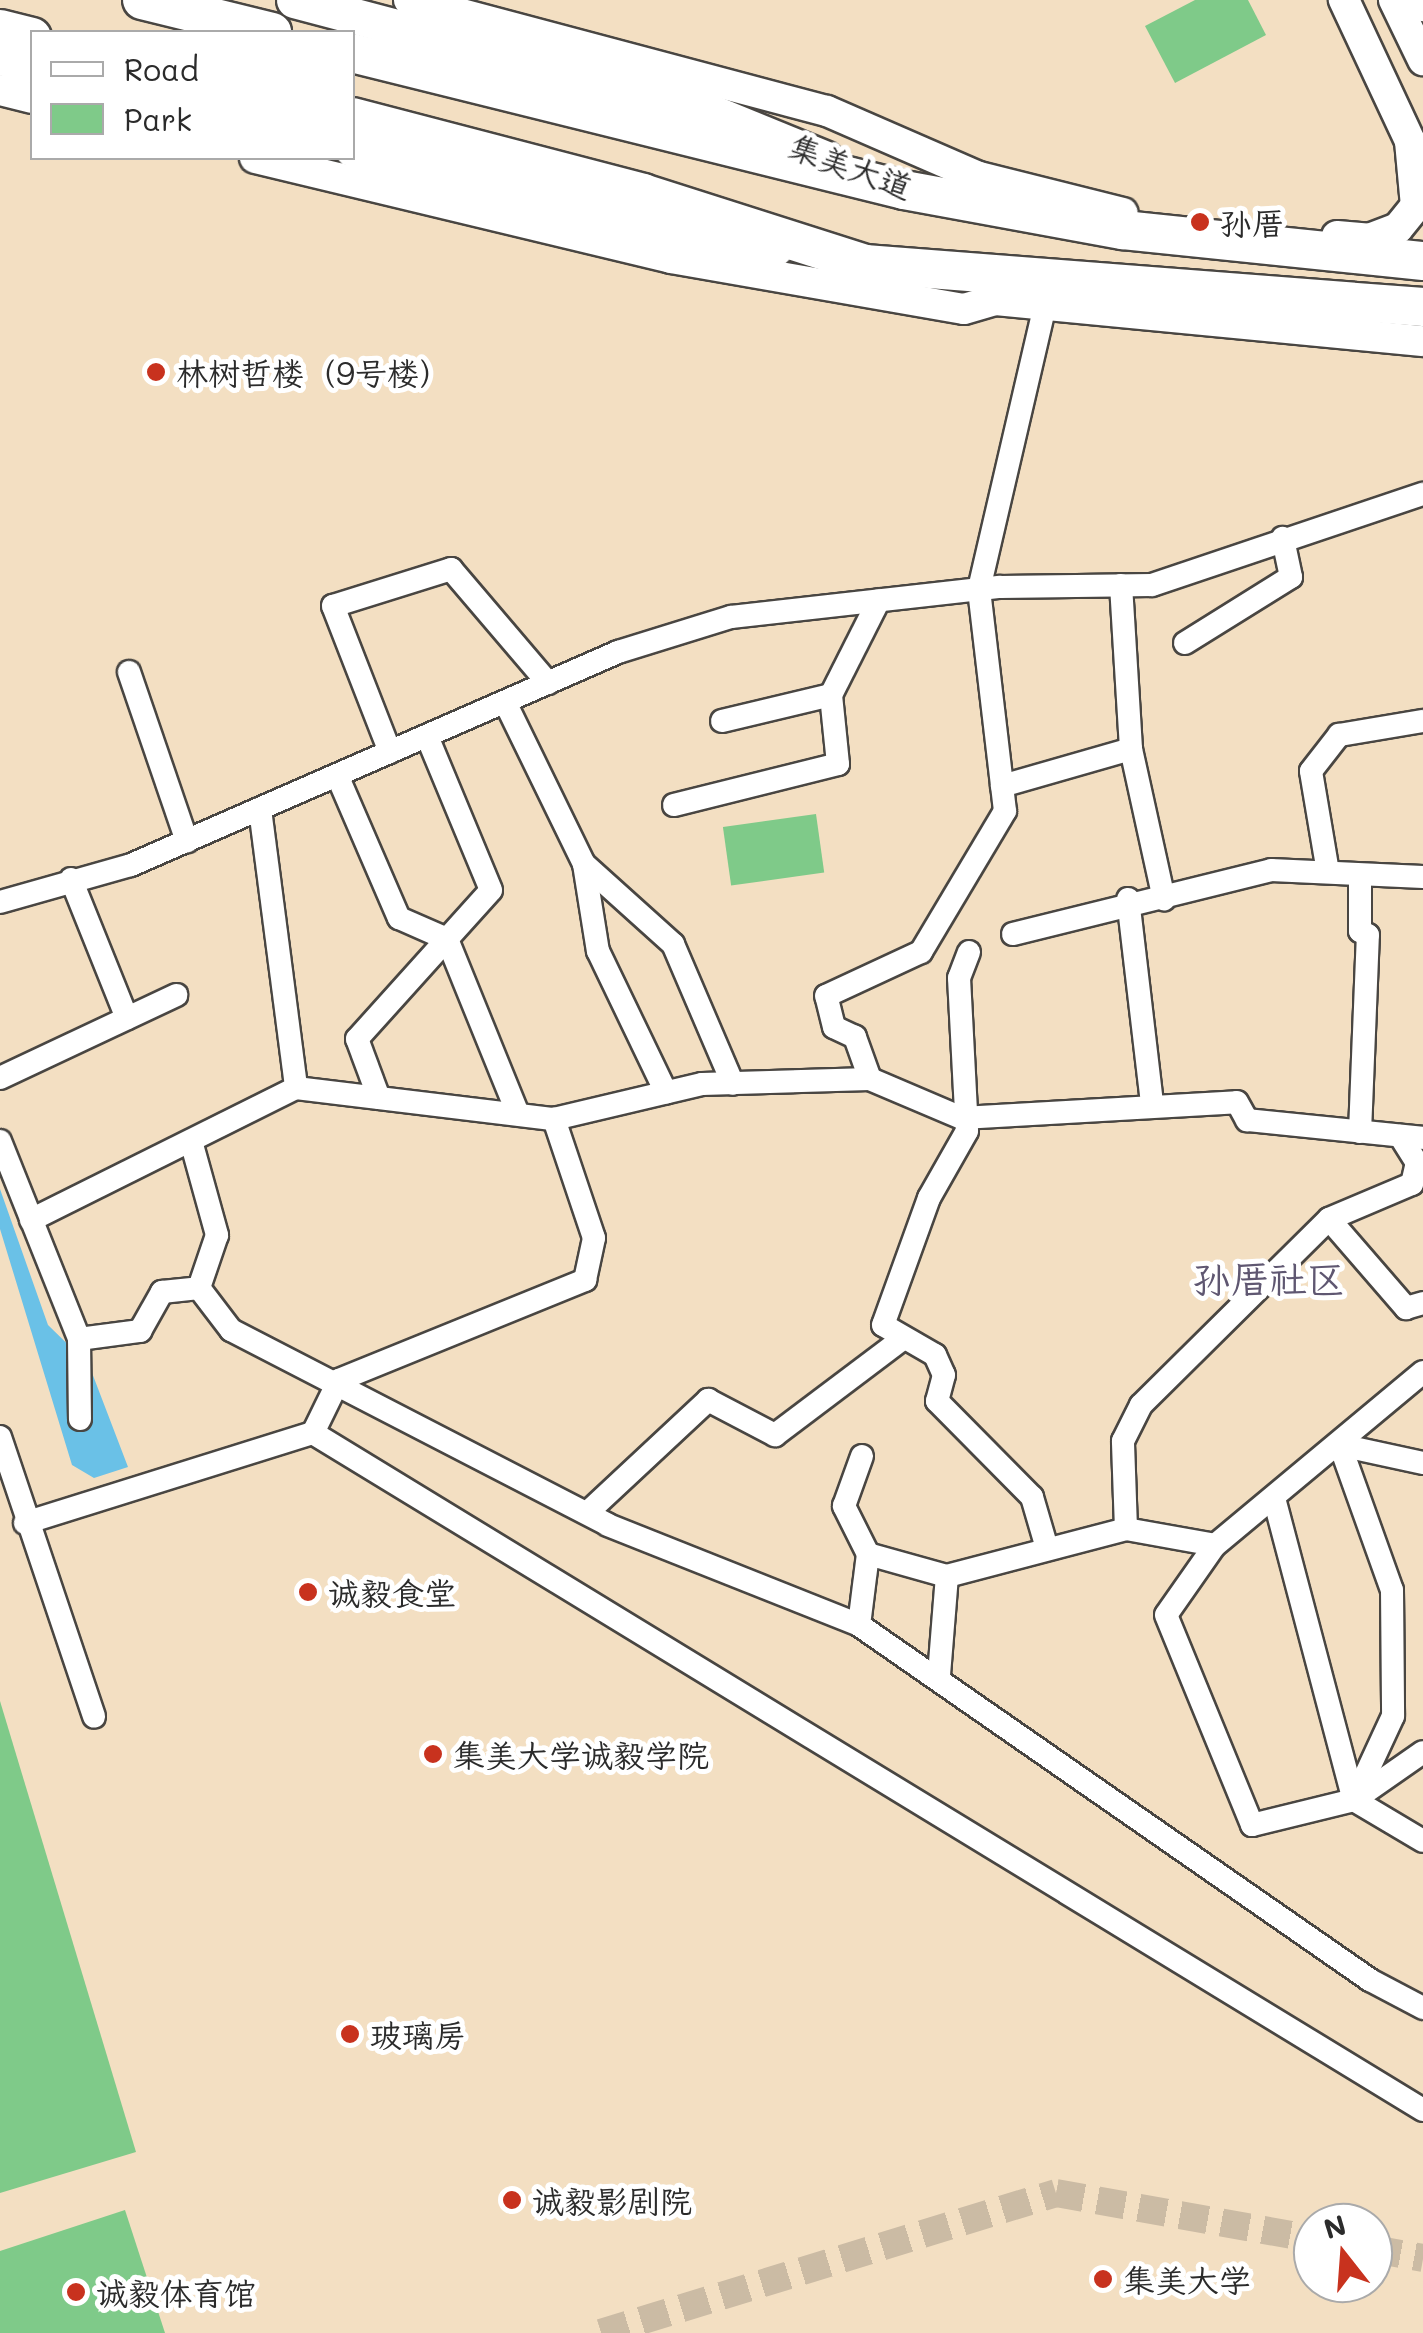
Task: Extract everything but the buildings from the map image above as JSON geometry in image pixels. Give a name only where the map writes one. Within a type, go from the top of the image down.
[{"type":"highway","points":[[142,0],[264,30]]},
{"type":"highway","points":[[0,29],[30,36]]},
{"type":"highway","points":[[355,54],[904,190]]},
{"type":"highway","points":[[355,118],[643,193],[864,264],[1423,307]]},
{"type":"highway","name":"集美大道","points":[[904,190],[1283,248],[1423,261]]},
{"type":"main road","name":"集美大道","points":[[294,0],[699,107],[904,190]]},
{"type":"main road","points":[[409,0],[827,111],[978,177],[1128,215],[1369,239],[1398,228],[1416,206],[1412,50],[1394,0]]},
{"type":"main road","points":[[1344,0],[1416,135]]},
{"type":"main road","points":[[1364,0],[1412,50]]},
{"type":"main road","points":[[0,57],[30,64]]},
{"type":"main road","points":[[0,90],[30,98]]},
{"type":"main road","points":[[355,150],[647,226],[864,264]]},
{"type":"main road","points":[[263,160],[671,258],[964,309],[996,300],[1423,341]]},
{"type":"main road","points":[[1372,258],[1423,221]]},
{"type":"main road","points":[[1237,226],[1283,248]]},
{"type":"street","points":[[870,1080],[855,1037],[834,1026],[826,996],[921,952],[1005,811],[979,589],[1045,305]]},
{"type":"street","points":[[0,902],[187,841],[548,683],[731,617],[979,589],[1152,585],[1423,494]]},
{"type":"street","points":[[1185,643],[1290,577],[1283,538]]},
{"type":"street","points":[[390,752],[333,606],[451,568],[548,683]]},
{"type":"street","points":[[1121,585],[1131,749],[1164,899]]},
{"type":"street","points":[[674,805],[838,764],[831,694],[879,600]]},
{"type":"street","points":[[129,672],[187,841]]},
{"type":"street","points":[[722,720],[831,694]]},
{"type":"street","points":[[505,702],[584,864],[598,952],[666,1092]]},
{"type":"street","points":[[1328,872],[1311,771],[1339,735],[1423,721]]},
{"type":"street","points":[[380,1098],[357,1038],[491,890],[426,736]]},
{"type":"street","points":[[1002,786],[1131,749]]},
{"type":"street","points":[[337,775],[399,918],[447,939],[518,1114]]},
{"type":"street","points":[[260,809],[296,1088]]},
{"type":"street","points":[[584,864],[672,944],[733,1084]]},
{"type":"street","points":[[1013,934],[1128,899],[1164,899],[1270,870],[1423,876]]},
{"type":"street","points":[[1360,875],[1368,935],[1360,1132]]},
{"type":"street","points":[[71,880],[127,1018]]},
{"type":"street","points":[[1128,899],[1152,1103]]},
{"type":"street","points":[[969,952],[958,978],[962,1118],[967,1131],[929,1198],[883,1325],[901,1340],[935,1355],[944,1375],[938,1400],[1032,1496],[1046,1546]]},
{"type":"street","points":[[0,1078],[176,995]]},
{"type":"street","points":[[31,1220],[296,1088],[554,1119],[666,1092],[733,1084],[870,1080],[962,1118],[1152,1103],[1237,1102],[1247,1120],[1411,1137],[1417,1163],[1412,1184],[1330,1219],[1141,1404],[1123,1441],[1126,1528]]},
{"type":"street","points":[[25,1523],[313,1434],[340,1380],[585,1280],[594,1238],[554,1119]]},
{"type":"street","points":[[191,1141],[217,1235],[198,1288]]},
{"type":"street","points":[[0,1142],[79,1339],[80,1419]]},
{"type":"street","points":[[1330,1219],[1406,1308],[1423,1303]]},
{"type":"street","points":[[198,1288],[231,1330],[340,1380],[588,1513],[859,1625],[938,1675],[1370,1980],[1423,2008]]},
{"type":"street","points":[[79,1339],[140,1331],[162,1292],[198,1288]]},
{"type":"street","points":[[588,1513],[708,1400],[775,1434],[901,1340]]},
{"type":"street","points":[[1423,1372],[1340,1446],[1215,1544],[1166,1615],[1252,1825],[1354,1800],[1423,1752]]},
{"type":"street","points":[[313,1434],[1423,2110]]},
{"type":"street","points":[[0,1436],[25,1523],[94,1716]]},
{"type":"street","points":[[1340,1446],[1423,1463]]},
{"type":"street","points":[[1340,1446],[1392,1590],[1393,1716],[1354,1800]]},
{"type":"street","points":[[859,1625],[868,1554],[844,1506],[862,1456]]},
{"type":"street","points":[[1274,1498],[1354,1800],[1423,1841]]},
{"type":"street","points":[[868,1554],[947,1576],[1046,1546],[1126,1528],[1215,1544]]},
{"type":"street","points":[[938,1675],[947,1576]]},
{"type":"green space","points":[[1195,0],[1248,0],[1266,35],[1175,83],[1145,26]]},
{"type":"green space","points":[[816,814],[824,872],[731,886],[723,827]]},
{"type":"green space","points":[[0,1701],[136,2152],[0,2193]]},
{"type":"green space","name":"诚毅体育馆","points":[[125,2210],[165,2333],[0,2333],[0,2251]]},
{"type":"water","points":[[0,1189],[48,1325],[89,1365],[128,1467],[94,1478],[72,1465],[0,1229]]},
{"type":"tunnel","points":[[601,2333],[1056,2193],[1293,2235]]},
{"type":"tunnel","points":[[1393,2253],[1423,2258]]},
{"type":"place","name":"孙厝","points":[[1200,222]]},
{"type":"place","name":"林树哲楼（9号楼）","points":[[156,372]]},
{"type":"place","name":"诚毅食堂","points":[[308,1592]]},
{"type":"place","name":"集美大学诚毅学院","points":[[433,1754]]},
{"type":"place","name":"玻璃房","points":[[350,2034]]},
{"type":"place","name":"诚毅影剧院","points":[[512,2200]]},
{"type":"place","name":"集美大学","points":[[1103,2279]]},
{"type":"place","name":"诚毅体育馆","points":[[76,2292]]},
{"type":"district","name":"孙厝社区","points":[[1269,1279]]}]
